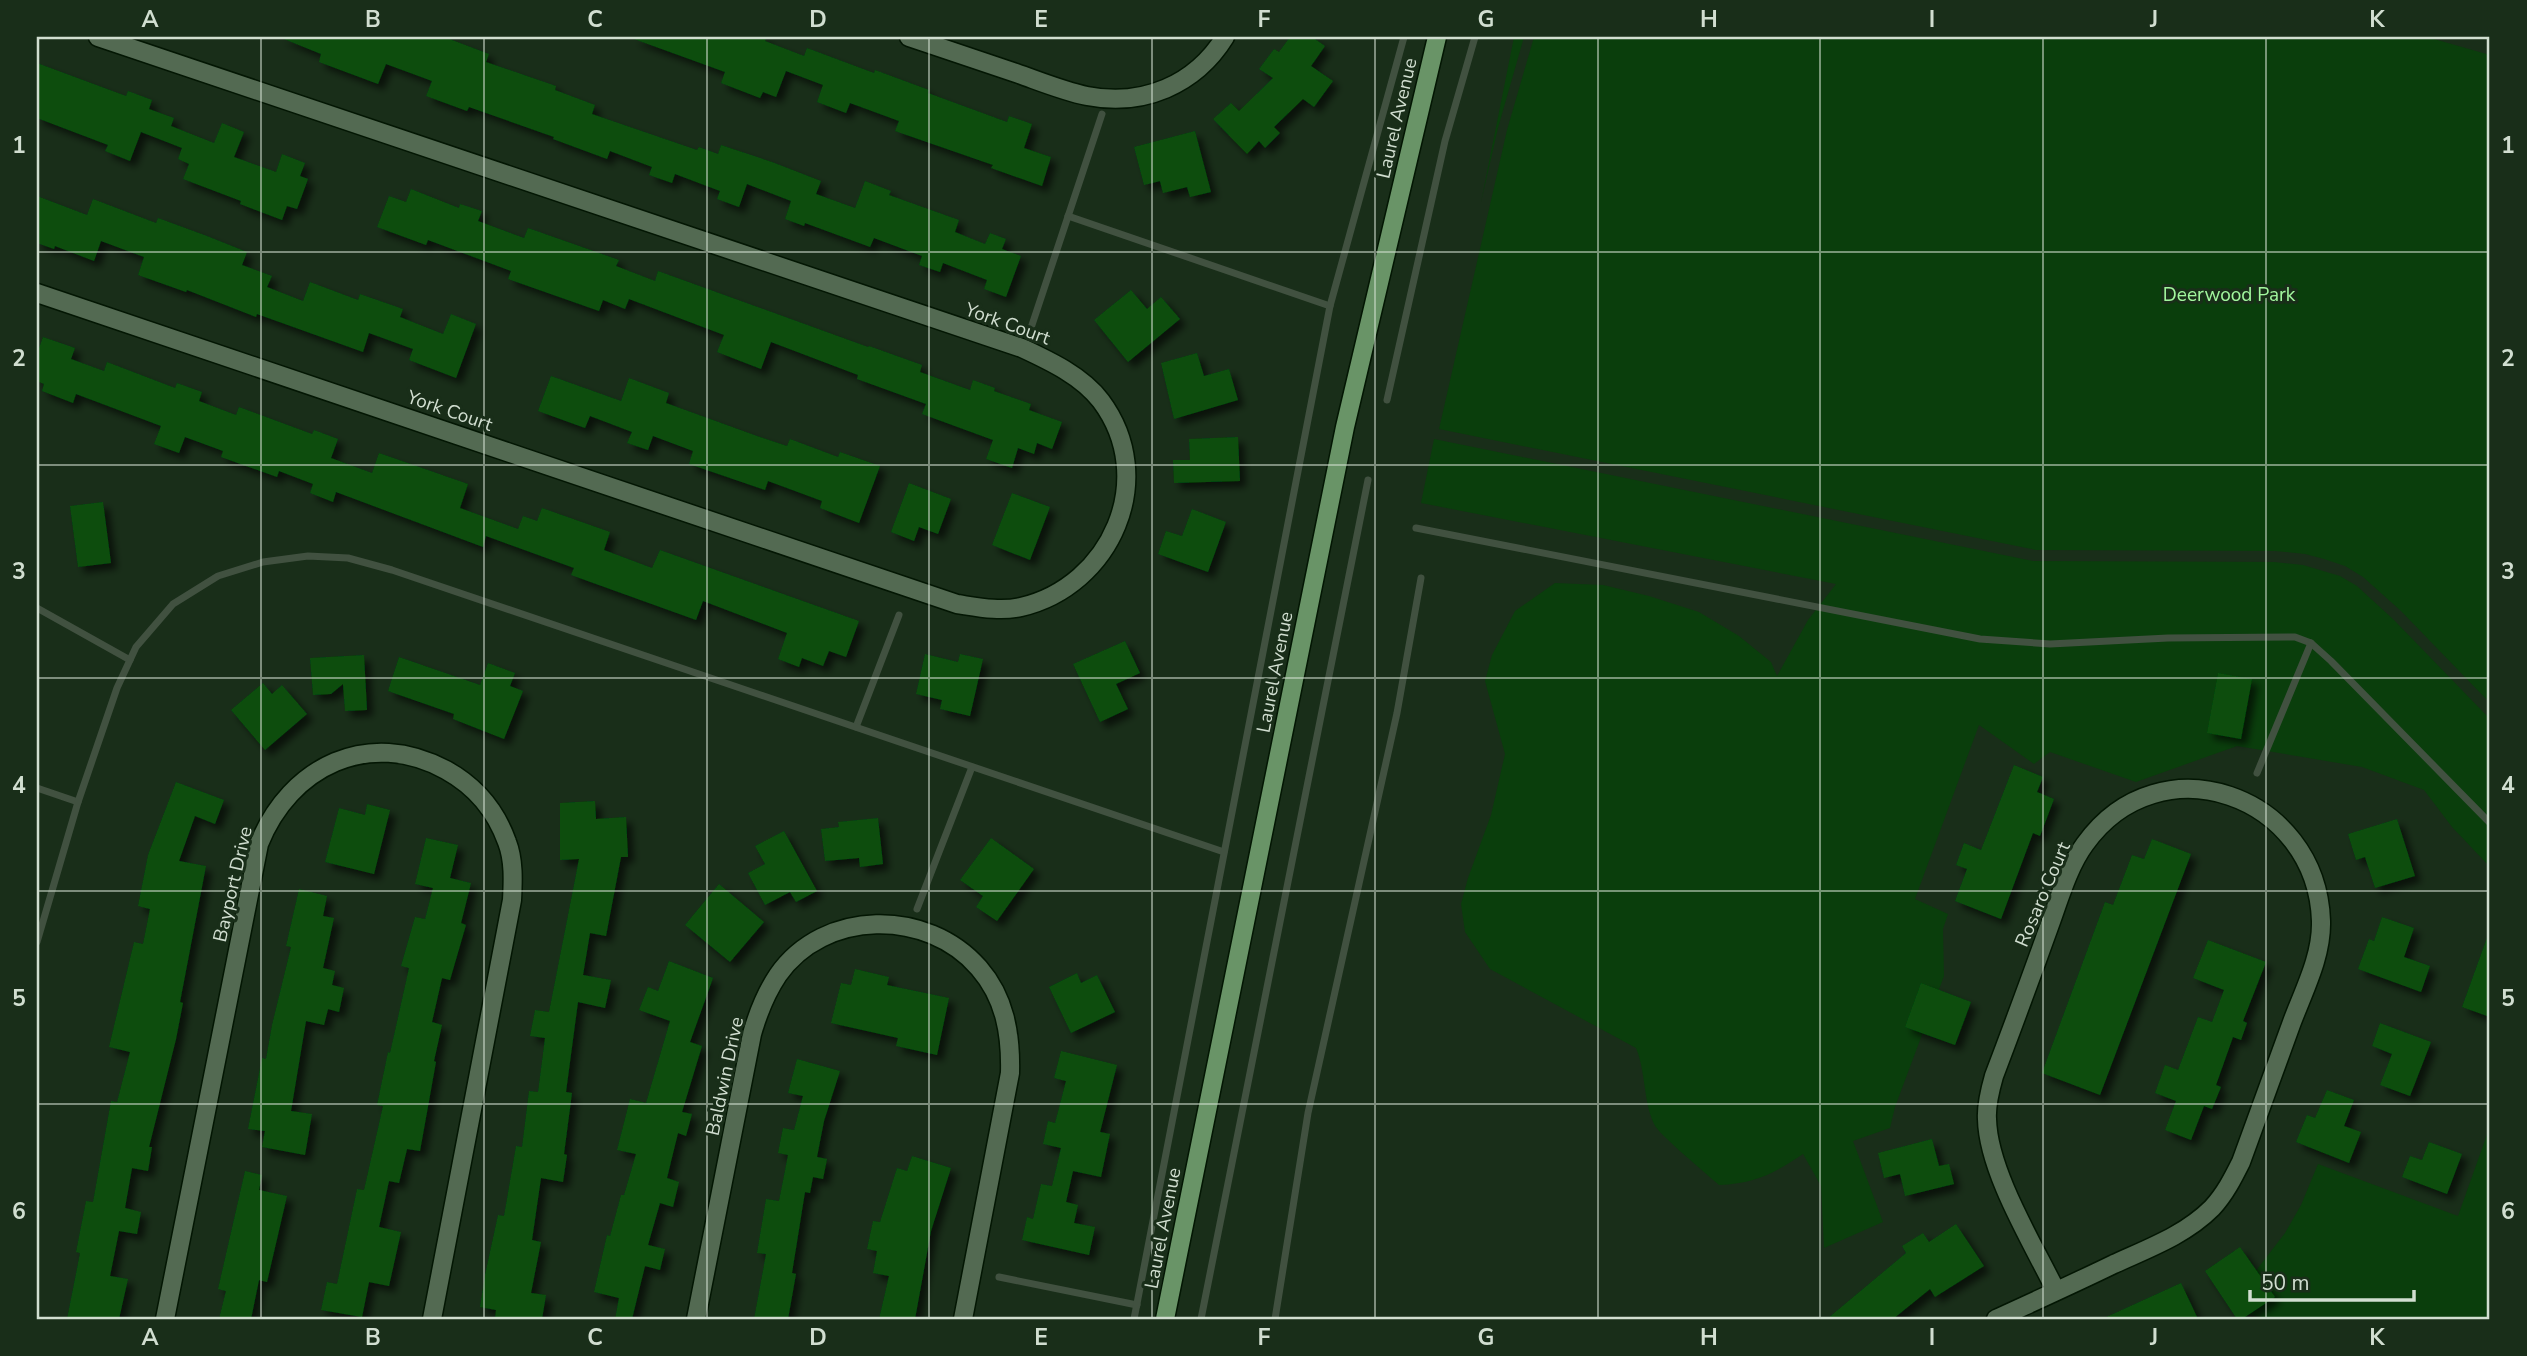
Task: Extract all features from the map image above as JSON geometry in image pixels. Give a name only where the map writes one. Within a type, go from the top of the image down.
[{"type":"main road","name":"Laurel Avenue","points":[[1165,1319],[1345,427],[1437,37]]},
{"type":"street","name":"York Court","points":[[37,293],[957,604],[988,609],[1018,608],[1065,590],[1084,576],[1100,556],[1121,513],[1127,472],[1123,447],[1115,424],[1100,400],[1079,380],[1022,348],[98,37]]},
{"type":"street","points":[[909,37],[1076,93],[1119,100],[1150,95],[1179,83],[1200,69],[1225,37]]},
{"type":"street","name":"Bayport Drive","points":[[165,1319],[260,844],[268,821],[280,803],[295,788],[327,765],[347,757],[369,753],[399,754],[430,762],[456,776],[471,788],[495,815],[508,843],[513,871],[512,900],[432,1319]]},
{"type":"street","name":"Rosaro Court","points":[[1996,1319],[2185,1231],[2215,1205],[2229,1186],[2241,1162],[2315,960],[2320,940],[2320,905],[2306,861],[2291,837],[2272,818],[2249,802],[2226,793],[2203,789],[2173,789],[2147,796],[2122,808],[2092,836],[2078,857],[2058,903],[1994,1076],[1987,1105],[1993,1157],[2056,1291]]},
{"type":"street","name":"Baldwin Drive","points":[[696,1319],[752,1034],[759,1012],[779,974],[810,944],[843,929],[878,923],[918,929],[956,947],[980,969],[999,1001],[1007,1021],[1011,1045],[1010,1073],[963,1319]]},
{"type":"green space","points":[[1514,37],[1524,37],[1498,128],[1481,202]]},
{"type":"green space","name":"Deerwood Park","points":[[1534,37],[2427,37],[2490,55],[2490,703],[2401,611],[2363,577],[2345,566],[2305,554],[2275,551],[2036,550],[1439,429],[1507,130]]},
{"type":"green space","points":[[1434,439],[2033,561],[2274,562],[2303,565],[2340,576],[2357,586],[2394,620],[2490,719],[2490,867],[2452,827],[2424,790],[2362,767],[2237,746],[2136,782],[2050,752],[2034,764],[1979,725],[1915,899],[1948,914],[1943,929],[1944,976],[1895,1107],[1890,1128],[1853,1141],[1883,1222],[1824,1248],[1821,1186],[1803,1154],[1764,1176],[1719,1185],[1657,1129],[1648,1105],[1636,1048],[1490,969],[1465,932],[1461,904],[1491,815],[1505,754],[1485,681],[1492,655],[1515,611],[1555,583],[1603,585],[1649,596],[1699,612],[1739,636],[1771,662],[1777,676],[1808,620],[1836,584],[1421,503]]},
{"type":"green space","points":[[2490,1126],[2490,1319],[2273,1319],[2250,1315],[2248,1281],[2285,1233],[2301,1205],[2318,1164],[2458,1216]]},
{"type":"building","points":[[279,37],[444,37],[489,54],[486,62],[556,86],[555,90],[595,105],[592,114],[697,150],[699,147],[718,154],[721,145],[772,162],[821,181],[816,194],[855,208],[865,181],[891,191],[889,195],[959,220],[955,232],[985,244],[990,233],[1006,239],[1002,249],[1021,256],[1006,297],[984,289],[987,280],[943,263],[940,272],[919,265],[922,256],[874,238],[870,247],[805,223],[804,226],[785,219],[791,201],[747,184],[739,207],[717,199],[720,191],[675,174],[672,183],[649,175],[652,167],[610,151],[607,159],[469,107],[467,111],[426,96],[432,81],[386,64],[378,84],[319,62],[321,54]]},
{"type":"building","points":[[634,37],[767,37],[765,41],[804,56],[807,48],[874,73],[875,70],[1007,122],[1009,116],[1032,124],[1024,148],[1051,157],[1042,186],[991,168],[993,165],[895,131],[899,121],[850,103],[846,113],[817,102],[823,85],[786,71],[776,97],[763,92],[760,98],[721,83],[725,72]]},
{"type":"building","points":[[1290,37],[1312,37],[1325,46],[1311,66],[1333,81],[1314,107],[1303,99],[1274,127],[1280,133],[1265,148],[1259,141],[1247,154],[1213,119],[1231,103],[1239,111],[1273,78],[1259,69],[1274,49],[1279,52]]},
{"type":"building","points":[[37,63],[126,96],[128,91],[152,100],[149,109],[174,118],[171,126],[214,143],[222,123],[244,132],[234,157],[276,172],[282,154],[305,163],[300,176],[308,179],[297,209],[287,206],[282,220],[183,179],[189,164],[178,159],[182,148],[141,132],[130,161],[105,151],[108,145],[37,118]]},
{"type":"building","points":[[1195,131],[1211,192],[1190,197],[1187,187],[1163,193],[1160,181],[1144,185],[1134,147]]},
{"type":"building","points":[[411,189],[459,208],[460,204],[482,211],[478,221],[524,238],[528,228],[619,260],[616,266],[655,281],[658,271],[922,365],[920,372],[970,390],[973,380],[995,388],[994,391],[1031,404],[1029,410],[1062,422],[1052,449],[1037,443],[1034,454],[1018,448],[1012,468],[986,459],[993,440],[922,414],[926,404],[857,379],[858,375],[771,342],[761,369],[717,352],[724,335],[629,299],[625,309],[603,300],[599,311],[508,279],[511,271],[428,240],[426,245],[377,227],[389,196],[406,202]]},
{"type":"building","points":[[37,196],[87,215],[93,199],[156,223],[158,218],[207,236],[247,252],[242,265],[272,276],[267,287],[303,301],[310,282],[358,300],[360,294],[403,309],[400,317],[443,334],[451,314],[476,324],[456,378],[409,360],[413,349],[369,333],[363,352],[138,275],[144,257],[101,241],[94,261],[55,246],[54,249],[37,243]]},
{"type":"building","points":[[1131,290],[1147,309],[1161,297],[1180,319],[1128,362],[1094,320]]},
{"type":"building","points":[[43,337],[75,348],[71,359],[104,371],[107,362],[175,388],[177,383],[202,392],[199,401],[236,415],[239,407],[312,434],[314,430],[338,439],[331,458],[372,473],[379,453],[468,484],[460,508],[518,529],[523,516],[537,521],[542,508],[610,532],[604,550],[652,568],[660,550],[859,621],[846,657],[829,651],[823,666],[802,658],[799,667],[778,659],[787,633],[703,601],[696,620],[571,575],[574,568],[486,536],[483,547],[336,492],[333,502],[310,493],[313,484],[279,471],[277,477],[221,457],[223,451],[185,437],[179,453],[154,444],[161,426],[76,394],[73,403],[42,391],[44,384],[37,381],[37,354]]},
{"type":"building","points":[[1197,353],[1204,376],[1229,369],[1238,400],[1174,419],[1161,363]]},
{"type":"building","points":[[551,376],[621,401],[629,378],[669,393],[666,403],[757,436],[787,446],[790,439],[838,457],[840,452],[880,466],[859,523],[820,508],[822,501],[768,481],[765,490],[689,464],[693,451],[653,436],[648,450],[627,443],[632,432],[590,416],[585,428],[538,411]]},
{"type":"building","points":[[1238,437],[1240,481],[1174,483],[1173,460],[1190,460],[1189,439]]},
{"type":"building","points":[[909,483],[951,499],[938,534],[919,527],[914,541],[891,532]]},
{"type":"building","points":[[1012,493],[1050,507],[1030,560],[992,545]]},
{"type":"building","points":[[103,502],[111,563],[78,567],[70,506]]},
{"type":"building","points":[[1192,509],[1226,522],[1208,572],[1158,554],[1166,531],[1182,536]]},
{"type":"building","points":[[1125,641],[1140,673],[1116,684],[1128,709],[1100,722],[1073,664]]},
{"type":"building","points":[[925,654],[958,662],[960,654],[983,659],[970,716],[940,709],[942,700],[916,694]]},
{"type":"building","points":[[364,655],[367,710],[345,711],[343,684],[331,694],[313,695],[310,658]]},
{"type":"building","points":[[399,657],[480,685],[488,663],[515,673],[510,686],[523,691],[504,739],[453,719],[454,714],[388,691]]},
{"type":"building","points":[[2218,673],[2252,679],[2241,739],[2207,733]]},
{"type":"building","points":[[263,683],[272,694],[282,685],[307,714],[265,750],[231,710]]},
{"type":"building","points":[[2014,765],[2043,777],[2037,792],[2054,799],[2040,836],[2033,833],[2001,919],[1955,901],[1967,869],[1956,865],[1964,843],[1981,850]]},
{"type":"building","points":[[176,782],[224,800],[215,824],[195,816],[179,861],[206,866],[180,1002],[183,1003],[176,1039],[149,1147],[152,1147],[148,1171],[132,1168],[125,1208],[141,1212],[137,1234],[119,1231],[110,1276],[128,1279],[119,1319],[67,1319],[80,1253],[76,1252],[86,1201],[93,1202],[111,1101],[117,1102],[130,1052],[109,1047],[134,942],[143,944],[150,909],[138,906],[148,855]]},
{"type":"building","points":[[595,801],[596,819],[626,817],[628,857],[621,857],[606,936],[590,933],[583,975],[611,980],[605,1008],[578,1002],[566,1092],[572,1093],[563,1182],[541,1178],[532,1240],[541,1242],[531,1293],[546,1295],[542,1319],[495,1319],[496,1310],[480,1307],[485,1275],[498,1215],[504,1216],[516,1146],[522,1147],[529,1091],[538,1092],[545,1038],[530,1036],[535,1010],[549,1012],[579,859],[560,860],[560,803]]},
{"type":"building","points":[[367,804],[390,810],[374,874],[325,862],[339,808],[365,815]]},
{"type":"building","points":[[878,818],[883,864],[860,867],[859,858],[825,861],[821,829],[839,827],[838,822]]},
{"type":"building","points":[[2397,819],[2415,876],[2375,888],[2365,857],[2356,860],[2348,834]]},
{"type":"building","points":[[784,831],[817,891],[796,902],[790,892],[765,905],[748,873],[765,864],[755,846]]},
{"type":"building","points":[[426,838],[458,845],[450,878],[471,883],[461,923],[466,925],[450,980],[442,978],[432,1022],[442,1025],[420,1151],[407,1149],[399,1183],[389,1181],[379,1227],[401,1232],[389,1286],[369,1282],[362,1317],[321,1310],[327,1282],[337,1284],[357,1189],[364,1190],[383,1106],[377,1105],[409,968],[401,966],[415,917],[425,919],[433,888],[415,884]]},
{"type":"building","points":[[991,838],[1034,869],[997,921],[976,907],[983,896],[960,880]]},
{"type":"building","points":[[2152,839],[2191,854],[2100,1095],[2042,1073],[2105,902],[2113,905],[2132,855],[2144,859]]},
{"type":"building","points":[[719,884],[764,922],[730,962],[685,925]]},
{"type":"building","points":[[299,889],[327,896],[323,916],[334,918],[323,968],[335,971],[332,985],[344,988],[339,1012],[328,1009],[324,1025],[306,1021],[291,1111],[312,1114],[305,1155],[262,1147],[265,1131],[248,1129],[262,1058],[266,1059],[291,947],[286,946]]},
{"type":"building","points":[[2382,917],[2414,928],[2404,957],[2430,966],[2421,992],[2358,969],[2369,939],[2374,941]]},
{"type":"building","points":[[2490,935],[2490,1017],[2462,1007]]},
{"type":"building","points":[[2208,940],[2266,962],[2243,1021],[2247,1023],[2241,1040],[2233,1037],[2216,1085],[2221,1087],[2212,1109],[2204,1106],[2191,1140],[2165,1130],[2176,1101],[2155,1093],[2165,1065],[2178,1070],[2198,1017],[2212,1022],[2224,990],[2193,978]]},
{"type":"building","points":[[669,961],[713,978],[690,1042],[702,1046],[682,1112],[692,1114],[686,1136],[678,1133],[667,1178],[679,1182],[673,1207],[660,1203],[648,1245],[665,1249],[660,1270],[645,1266],[632,1319],[615,1319],[619,1298],[594,1292],[607,1235],[610,1236],[636,1154],[617,1150],[630,1099],[646,1103],[670,1021],[639,1010],[648,987],[658,991]]},
{"type":"building","points":[[855,969],[889,977],[887,985],[949,998],[937,1055],[896,1046],[898,1038],[831,1023],[841,983],[851,985]]},
{"type":"building","points":[[1077,973],[1081,983],[1097,975],[1115,1012],[1071,1033],[1049,987]]},
{"type":"building","points":[[1921,983],[1971,1002],[1955,1045],[1905,1027]]},
{"type":"building","points":[[2380,1023],[2431,1042],[2410,1096],[2380,1085],[2392,1054],[2372,1046]]},
{"type":"building","points":[[1061,1051],[1117,1065],[1100,1132],[1110,1134],[1101,1177],[1073,1171],[1066,1202],[1078,1205],[1074,1223],[1095,1227],[1089,1255],[1022,1240],[1027,1217],[1033,1219],[1041,1184],[1052,1186],[1061,1148],[1043,1144],[1048,1121],[1055,1123],[1066,1081],[1054,1078]]},
{"type":"building","points":[[797,1059],[840,1071],[824,1121],[817,1157],[827,1159],[823,1179],[813,1177],[810,1193],[805,1192],[792,1273],[796,1274],[788,1319],[754,1319],[766,1254],[757,1253],[766,1199],[779,1201],[788,1155],[778,1153],[783,1128],[794,1130],[803,1096],[788,1093]]},
{"type":"building","points":[[2327,1090],[2354,1100],[2344,1126],[2361,1132],[2349,1163],[2296,1142],[2307,1115],[2315,1118]]},
{"type":"building","points":[[1932,1139],[1939,1166],[1949,1164],[1954,1184],[1905,1196],[1900,1174],[1884,1178],[1878,1153]]},
{"type":"building","points":[[2429,1142],[2462,1154],[2447,1194],[2402,1177],[2410,1156],[2422,1160]]},
{"type":"building","points":[[912,1156],[951,1168],[931,1231],[915,1319],[879,1319],[889,1276],[873,1273],[877,1251],[867,1249],[873,1221],[880,1222],[897,1168],[907,1171]]},
{"type":"building","points":[[245,1171],[262,1175],[259,1190],[287,1196],[267,1282],[259,1280],[251,1319],[219,1319],[226,1291],[218,1289]]},
{"type":"building","points":[[1956,1224],[1984,1266],[1935,1297],[1930,1289],[1893,1319],[1827,1319],[1906,1253],[1902,1246],[1923,1233],[1929,1242]]},
{"type":"building","points":[[2240,1247],[2275,1297],[2242,1319],[2237,1319],[2205,1271]]},
{"type":"building","points":[[2181,1283],[2198,1319],[2102,1319]]},
{"type":"waterway","points":[[1134,1319],[1330,306],[1404,37]]},
{"type":"waterway","points":[[1387,400],[1445,141],[1475,37]]},
{"type":"waterway","points":[[1029,334],[1102,114]]},
{"type":"waterway","points":[[1068,216],[1330,306]]},
{"type":"waterway","points":[[1201,1319],[1368,480]]},
{"type":"waterway","points":[[1416,528],[1980,639],[2050,644],[2168,638],[2295,637],[2311,643],[2331,661],[2490,823]]},
{"type":"waterway","points":[[37,942],[78,802],[117,688],[136,647],[173,604],[218,576],[263,562],[308,556],[348,558],[392,570],[1224,852]]},
{"type":"waterway","points":[[1275,1319],[1308,1113],[1397,713],[1421,578]]},
{"type":"waterway","points":[[37,608],[130,660]]},
{"type":"waterway","points":[[856,727],[899,615]]},
{"type":"waterway","points":[[2257,773],[2311,643]]},
{"type":"waterway","points":[[917,909],[972,767]]},
{"type":"waterway","points":[[37,788],[78,802]]},
{"type":"waterway","points":[[999,1277],[1137,1305]]}]
